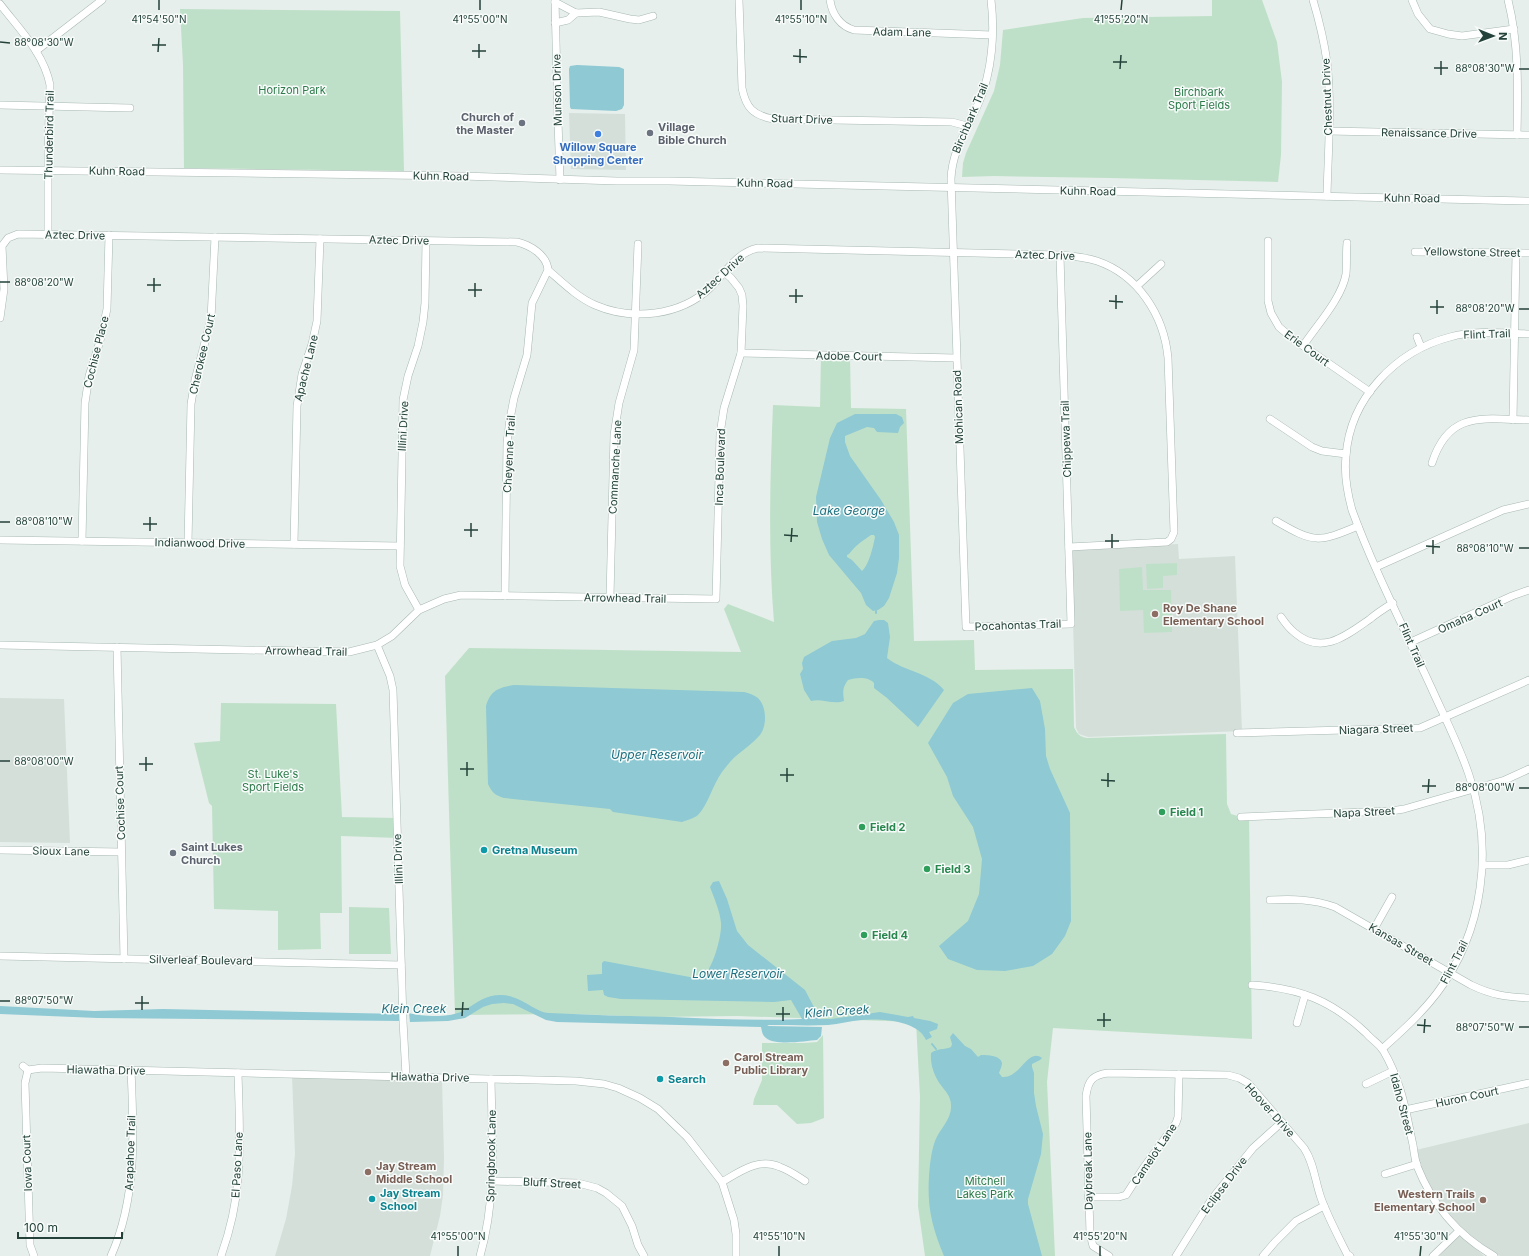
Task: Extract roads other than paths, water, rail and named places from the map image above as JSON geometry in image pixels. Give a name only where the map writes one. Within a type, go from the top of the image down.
[{"type":"street","points":[[36,51],[102,0]]},
{"type":"street","name":"Stuart Drive","points":[[739,0],[743,95],[750,109],[764,117],[773,119],[952,122],[967,126]]},
{"type":"street","name":"Adam Lane","points":[[830,0],[836,17],[844,25],[854,30],[992,35]]},
{"type":"street","name":"Birchbark Trail","points":[[951,188],[953,159],[978,104],[986,82],[990,62],[992,35],[991,0]]},
{"type":"street","name":"Chestnut Drive","points":[[1313,0],[1327,63],[1328,131],[1326,196]]},
{"type":"street","points":[[1412,0],[1418,14],[1430,29],[1462,36],[1514,29]]},
{"type":"street","points":[[1508,0],[1514,29],[1517,60],[1517,135]]},
{"type":"street","points":[[555,1],[576,13],[599,12],[639,20],[653,16]]},
{"type":"street","name":"Munson Drive","points":[[555,1],[560,180]]},
{"type":"street","name":"Thunderbird Trail","points":[[0,4],[42,60],[50,85],[48,234]]},
{"type":"street","points":[[555,23],[568,20],[576,13]]},
{"type":"street","points":[[0,105],[130,108]]},
{"type":"street","name":"Renaissance Drive","points":[[1328,131],[1529,135]]},
{"type":"street","name":"Kuhn Road","points":[[0,170],[461,176],[560,180],[669,181],[1529,201]]},
{"type":"street","name":"Mohican Road","points":[[951,188],[966,627]]},
{"type":"street","name":"Aztec Drive","points":[[1,246],[5,240],[15,234],[523,244],[538,252],[548,265],[548,270],[573,292],[594,304],[611,311],[636,314],[662,312],[688,303],[709,288],[737,258],[748,250],[758,248],[1060,255],[1080,256],[1098,261],[1110,267],[1137,286],[1152,306],[1163,330],[1167,346],[1174,532],[1171,539],[1167,542],[1069,547]]},
{"type":"street","name":"Cochise Place","points":[[82,541],[85,402],[89,376],[100,341],[107,309],[109,236]]},
{"type":"street","name":"Cherokee Court","points":[[188,543],[191,404],[195,380],[211,319],[215,237]]},
{"type":"street","name":"Apache Lane","points":[[294,544],[297,406],[302,374],[312,344],[317,321],[320,239]]},
{"type":"street","name":"Illini Drive","points":[[419,610],[402,576],[400,546],[403,400],[423,322],[425,303],[426,241]]},
{"type":"street","name":"Erie Court","points":[[1268,241],[1267,290],[1271,313],[1279,327],[1303,346],[1370,392]]},
{"type":"street","points":[[1303,346],[1342,287],[1346,273],[1347,243]]},
{"type":"street","name":"Commanche Lane","points":[[610,597],[614,430],[619,403],[634,350],[638,244]]},
{"type":"street","points":[[0,318],[3,300],[4,277],[1,246]]},
{"type":"street","name":"Yellowstone Street","points":[[1415,252],[1529,253]]},
{"type":"street","points":[[1513,420],[1516,253]]},
{"type":"street","name":"Chippewa Trail","points":[[1060,255],[1071,624]]},
{"type":"street","points":[[1137,286],[1161,264]]},
{"type":"street","name":"Cheyenne Trail","points":[[505,596],[508,443],[510,419],[514,398],[527,355],[532,303],[548,270]]},
{"type":"street","name":"Inca Boulevard","points":[[716,599],[720,434],[724,408],[741,353],[744,301],[739,288],[724,272]]},
{"type":"street","name":"Flint Trail","points":[[1382,1049],[1422,1012],[1437,993],[1450,972],[1466,941],[1473,920],[1478,900],[1483,865],[1480,819],[1474,790],[1462,756],[1445,717],[1358,526],[1347,493],[1345,471],[1346,454],[1355,419],[1370,392],[1386,372],[1395,364],[1421,347],[1450,337],[1465,334],[1529,334]]},
{"type":"street","points":[[1417,337],[1421,347]]},
{"type":"street","name":"Adobe Court","points":[[741,353],[956,358]]},
{"type":"street","points":[[1270,419],[1312,447],[1322,451],[1346,454]]},
{"type":"street","points":[[1432,463],[1441,440],[1453,428],[1460,424],[1482,419],[1529,420]]},
{"type":"street","points":[[1376,567],[1503,510],[1529,504]]},
{"type":"street","points":[[1276,521],[1300,534],[1316,539],[1328,538],[1358,526]]},
{"type":"street","name":"Indianwood Drive","points":[[0,540],[400,546]]},
{"type":"street","name":"Omaha Court","points":[[1410,642],[1512,596],[1529,590]]},
{"type":"street","name":"Arrowhead Trail","points":[[0,645],[349,652],[377,645],[392,636],[419,610],[444,599],[461,595],[716,599]]},
{"type":"street","points":[[1281,617],[1299,637],[1313,642],[1328,643],[1336,641],[1349,634],[1393,603]]},
{"type":"street","name":"Pocahontas Trail","points":[[966,627],[1071,624]]},
{"type":"street","name":"Illini Drive","points":[[377,645],[390,676],[393,690],[401,965],[406,1076]]},
{"type":"street","name":"Cochise Court","points":[[117,647],[124,959]]},
{"type":"street","name":"Niagara Street","points":[[1237,733],[1420,728],[1529,680]]},
{"type":"street","name":"Napa Street","points":[[1241,817],[1391,811],[1404,809],[1474,790],[1529,770]]},
{"type":"street","name":"Sioux Lane","points":[[0,850],[121,852]]},
{"type":"street","points":[[1483,865],[1508,865],[1529,860]]},
{"type":"street","points":[[1374,929],[1392,897]]},
{"type":"street","name":"Kansas Street","points":[[1270,900],[1303,899],[1324,903],[1335,907],[1487,992],[1509,997],[1529,998]]},
{"type":"street","name":"Silverleaf Boulevard","points":[[0,956],[401,965]]},
{"type":"street","name":"Idaho Street","points":[[1252,986],[1276,987],[1291,990],[1329,1004],[1348,1016],[1382,1049],[1393,1071],[1400,1090],[1417,1164],[1435,1202],[1445,1216],[1466,1238],[1494,1256]]},
{"type":"street","points":[[1297,1023],[1305,995]]},
{"type":"street","name":"Hiawatha Drive","points":[[26,1068],[406,1076],[592,1082],[611,1086],[628,1092],[656,1108],[669,1119],[687,1137],[722,1182],[734,1220],[736,1234],[736,1256]]},
{"type":"street","name":"Iowa Court","points":[[26,1068],[25,1083],[30,1245],[34,1256]]},
{"type":"street","name":"Arapahoe Trail","points":[[111,1256],[121,1229],[128,1201],[132,1175],[133,1149],[131,1070]]},
{"type":"street","points":[[1366,1084],[1393,1071]]},
{"type":"street","name":"El Paso Lane","points":[[221,1256],[228,1237],[235,1207],[238,1178],[238,1073]]},
{"type":"street","name":"Hoover Drive","points":[[1092,1078],[1097,1075],[1108,1073],[1228,1075],[1239,1078],[1248,1083],[1310,1156],[1316,1184],[1324,1206],[1347,1254],[1350,1256]]},
{"type":"street","name":"Camelot Lane","points":[[1088,1197],[1119,1197],[1126,1195],[1144,1166],[1176,1123],[1178,1117],[1179,1074]]},
{"type":"street","name":"Daybreak Lane","points":[[1092,1078],[1086,1096],[1090,1234],[1093,1246],[1108,1256]]},
{"type":"street","name":"Springbrook Lane","points":[[480,1256],[489,1214],[492,1181],[491,1079]]},
{"type":"street","name":"Huron Court","points":[[1405,1110],[1529,1083]]},
{"type":"street","name":"Eclipse Drive","points":[[1176,1256],[1211,1200],[1252,1148],[1282,1122]]},
{"type":"street","points":[[722,1182],[751,1166],[759,1164],[779,1166],[804,1181]]},
{"type":"street","points":[[1385,1174],[1417,1164]]},
{"type":"street","name":"Bluff Street","points":[[492,1181],[578,1183],[597,1188],[606,1193],[622,1206],[644,1256]]},
{"type":"street","points":[[1264,1256],[1275,1242],[1296,1221],[1324,1206]]},
{"type":"street","points":[[1433,1256],[1459,1231]]},
{"type":"water","points":[[570,66],[619,67],[624,69],[624,105],[622,109],[616,111],[571,109],[569,69]]},
{"type":"water","name":"Lake George","points":[[855,414],[896,414],[902,417],[904,423],[900,427],[898,433],[877,432],[874,428],[867,427],[845,436],[845,442],[850,456],[881,500],[894,522],[899,535],[899,558],[897,573],[889,598],[884,606],[878,610],[873,611],[866,605],[861,593],[829,555],[817,522],[816,497],[830,438],[837,423]],"holes":[[[871,535],[874,535],[875,537],[870,556],[867,565],[862,571],[852,560],[847,557],[847,555]]]},
{"type":"water","points":[[884,620],[888,623],[890,637],[887,658],[894,663],[931,679],[944,690],[918,727],[874,688],[874,683],[865,678],[848,680],[843,690],[844,701],[840,702],[819,700],[811,701],[804,690],[800,674],[803,669],[802,663],[804,657],[832,641],[856,638],[865,634],[874,621]]},
{"type":"water","name":"Upper Reservoir","points":[[514,685],[744,692],[755,696],[761,702],[765,722],[760,735],[734,758],[722,772],[702,811],[695,817],[682,822],[613,812],[610,809],[504,798],[494,793],[488,784],[486,706],[490,696],[493,693],[504,687]]},
{"type":"water","points":[[1032,688],[1040,701],[1045,729],[1046,756],[1050,769],[1070,813],[1071,921],[1065,936],[1052,954],[1033,966],[1005,971],[977,970],[948,959],[939,946],[968,921],[979,894],[982,859],[973,827],[953,796],[947,777],[928,743],[953,703],[968,694]]},
{"type":"water","name":"Lower Reservoir","points":[[719,881],[727,899],[737,931],[748,945],[805,990],[816,1011],[818,1019],[831,1019],[880,1012],[908,1017],[913,1016],[914,1018],[938,1024],[937,1029],[929,1032],[932,1037],[926,1040],[922,1033],[907,1024],[888,1020],[870,1019],[828,1025],[769,1025],[767,1026],[822,1027],[821,1036],[817,1040],[776,1042],[766,1038],[761,1027],[557,1022],[546,1020],[513,1004],[504,1003],[492,1004],[483,1007],[465,1018],[448,1021],[410,1022],[409,1013],[430,1016],[445,1016],[459,1013],[490,996],[495,995],[508,996],[521,1000],[538,1010],[549,1013],[736,1020],[802,1019],[791,1000],[774,1002],[621,999],[604,995],[603,990],[588,991],[587,975],[602,974],[602,963],[604,961],[695,978],[706,973],[715,956],[721,928],[717,905],[710,887],[713,882]]},
{"type":"water","points":[[0,1006],[94,1011],[163,1009],[402,1014],[403,1021],[98,1018],[0,1014]]},
{"type":"water","name":"Mitchell Lakes Park","points":[[953,1033],[978,1057],[981,1055],[987,1055],[999,1058],[1002,1063],[999,1073],[1002,1077],[1014,1073],[1032,1057],[1037,1056],[1042,1058],[1032,1064],[1036,1106],[1043,1134],[1041,1154],[1028,1199],[1028,1204],[1042,1256],[944,1256],[936,1236],[931,1217],[929,1198],[931,1158],[937,1136],[950,1115],[951,1102],[949,1096],[934,1073],[931,1053],[936,1050],[951,1047],[952,1044],[950,1037]]},
{"type":"waterway","points":[[932,1044],[936,1049]]},
{"type":"place","name":"Church of the Master","points":[[522,123]]},
{"type":"place","name":"Village Bible Church","points":[[650,133]]},
{"type":"place","name":"Willow Square Shopping Center","points":[[598,134]]},
{"type":"place","name":"Roy De Shane Elementary School","points":[[1155,614]]},
{"type":"place","name":"Field 1","points":[[1162,812]]},
{"type":"place","name":"Field 2","points":[[862,827]]},
{"type":"place","name":"Gretna Museum","points":[[484,850]]},
{"type":"place","name":"Saint Lukes Church","points":[[173,853]]},
{"type":"place","name":"Field 3","points":[[927,869]]},
{"type":"place","name":"Field 4","points":[[864,935]]},
{"type":"place","name":"Carol Stream Public Library","points":[[726,1063]]},
{"type":"place","name":"Search","points":[[660,1079]]},
{"type":"place","name":"Jay Stream Middle School","points":[[368,1172]]},
{"type":"place","name":"Jay Stream School","points":[[372,1199]]},
{"type":"place","name":"Western Trails Elementary School","points":[[1483,1200]]},
{"type":"park label","name":"Horizon Park","points":[[292,90]]},
{"type":"park label","name":"Birchbark Sport Fields","points":[[1199,98]]},
{"type":"park label","name":"St. Luke's Sport Fields","points":[[273,780]]},
{"type":"water label","name":"Klein Creek","points":[[414,1008]]},
{"type":"water label","name":"Klein Creek","points":[[837,1011]]}]
